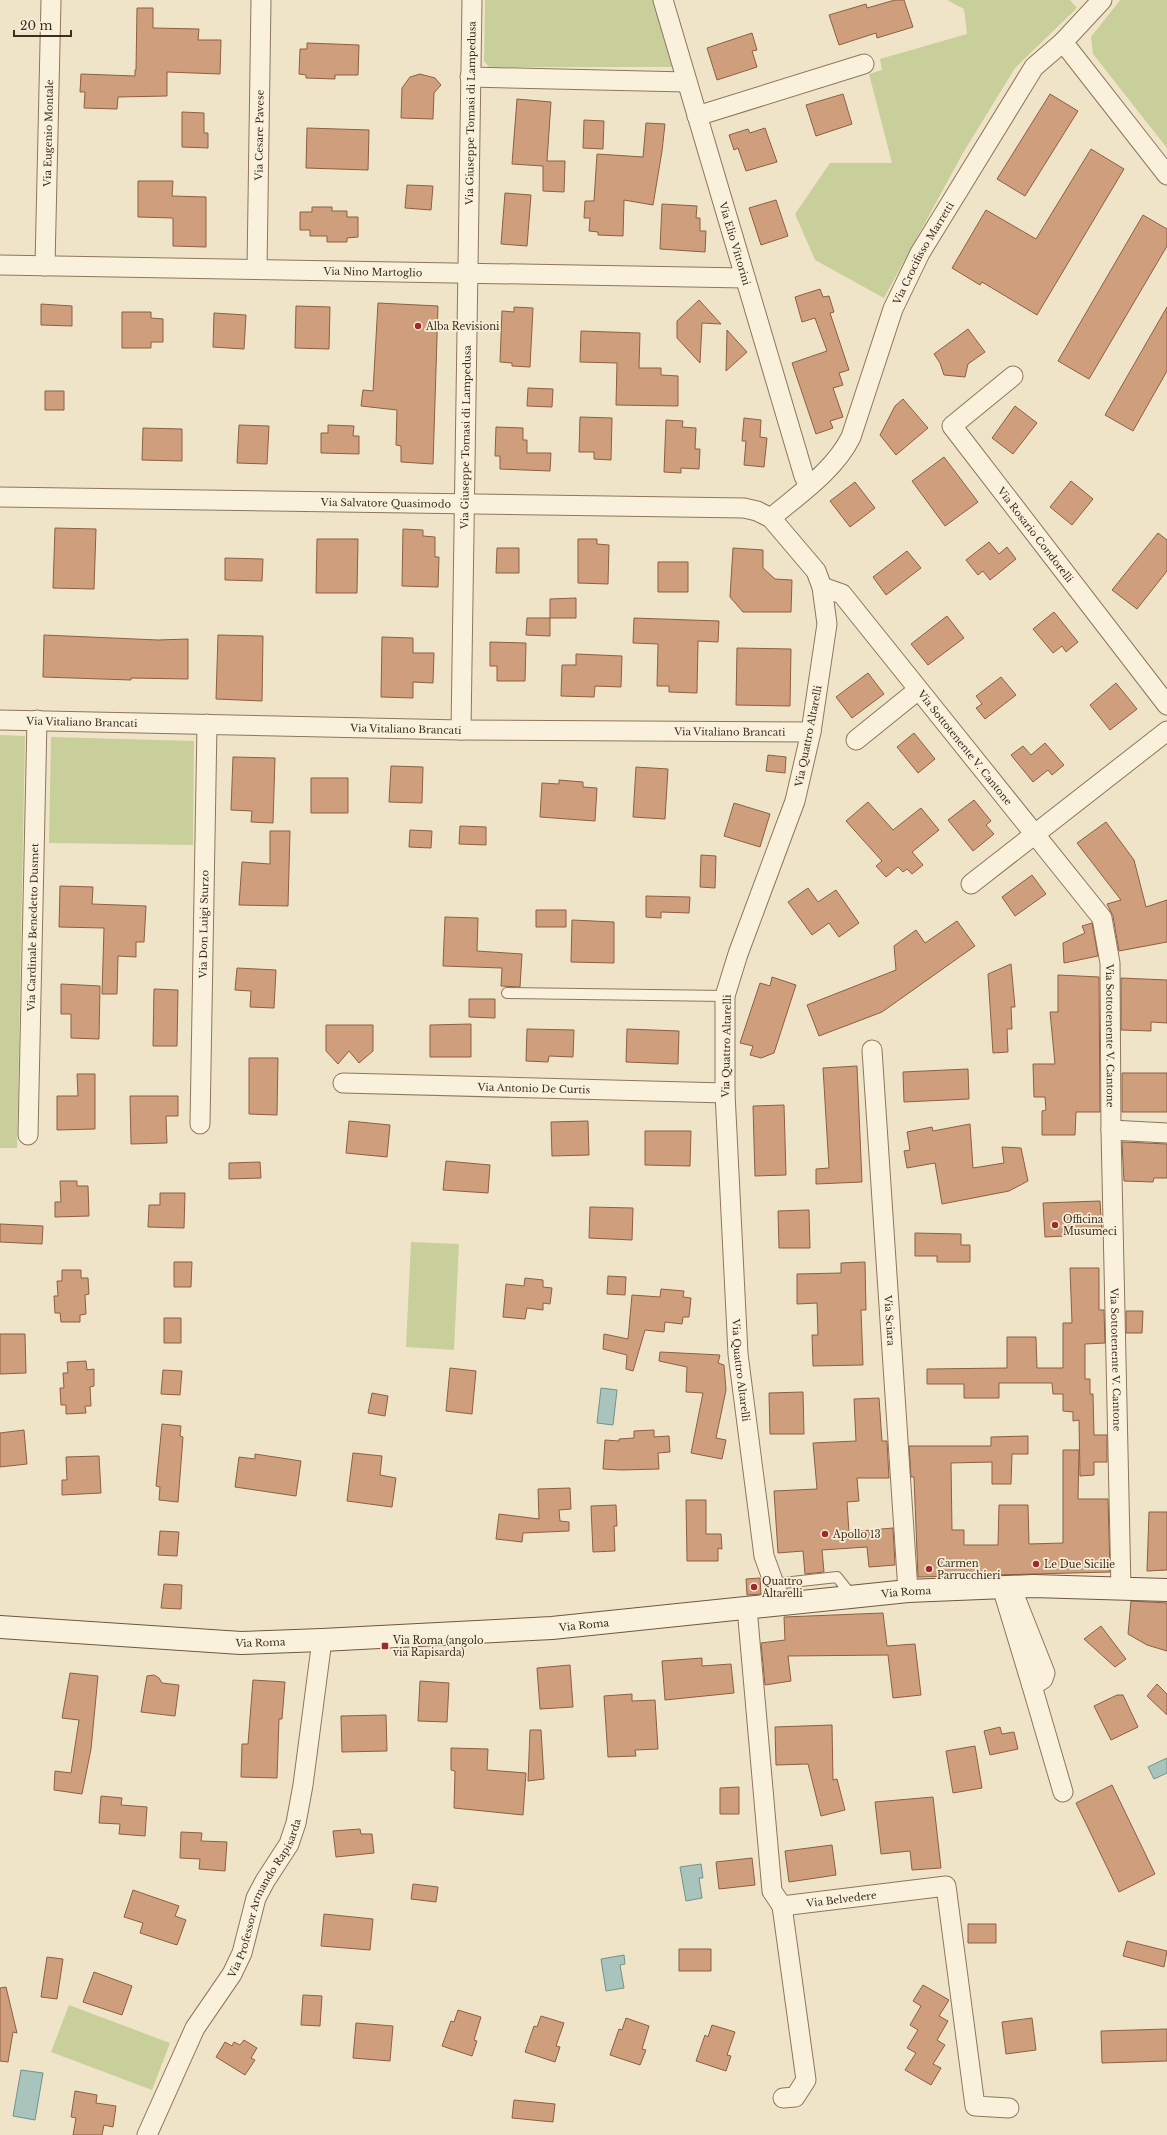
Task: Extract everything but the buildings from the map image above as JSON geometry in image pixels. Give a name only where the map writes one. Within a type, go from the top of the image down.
[{"type":"main road","name":"Via Roma","points":[[0,1627],[241,1643],[552,1628],[747,1608],[777,1593],[852,1596],[908,1591],[1006,1587],[1167,1590]]},
{"type":"street","name":"Via Eugenio Montale","points":[[45,266],[51,0]]},
{"type":"street","name":"Via Cesare Pavese","points":[[257,269],[261,0]]},
{"type":"street","name":"Via Giuseppe Tomasi di Lampedusa","points":[[460,730],[472,0]]},
{"type":"street","name":"Via Elio Vittorini","points":[[663,0],[804,476],[809,486]]},
{"type":"street","name":"Via Crocifisso Marretti","points":[[771,518],[809,486],[844,450],[851,437],[893,309],[920,253],[1034,68],[1062,42],[1102,0]]},
{"type":"street","points":[[1062,42],[1167,175]]},
{"type":"street","points":[[697,116],[864,64]]},
{"type":"street","points":[[470,77],[687,82]]},
{"type":"street","name":"Via Nino Martoglio","points":[[0,265],[745,278]]},
{"type":"street","name":"Via Rosario Condorelli","points":[[1013,376],[952,426],[1167,705]]},
{"type":"street","name":"Via Salvatore Quasimodo","points":[[0,496],[744,508],[758,511],[771,518]]},
{"type":"street","name":"Via Quattro Altarelli","points":[[771,518],[816,570],[822,587],[827,624],[811,732],[795,801],[738,954],[725,996],[725,1093],[738,1354],[764,1556],[777,1593]]},
{"type":"street","name":"Via Sottotenente V. Cantone","points":[[822,587],[842,594],[1102,918],[1110,963],[1111,1130],[1121,1589]]},
{"type":"street","points":[[856,740],[918,690]]},
{"type":"street","name":"Via Vitaliano Brancati","points":[[0,720],[460,730],[811,732]]},
{"type":"street","name":"Via Cardinale Benedetto Dusmet","points":[[28,1135],[37,720]]},
{"type":"street","name":"Via Don Luigi Sturzo","points":[[200,1124],[207,724]]},
{"type":"street","points":[[971,884],[1167,731]]},
{"type":"street","name":"Via Sciara","points":[[872,1050],[908,1591]]},
{"type":"street","name":"Via Antonio De Curtis","points":[[343,1083],[725,1093]]},
{"type":"street","points":[[1111,1130],[1167,1133]]},
{"type":"street","points":[[1006,1587],[1045,1673],[1043,1679],[1032,1686],[1063,1792]]},
{"type":"street","points":[[747,1608],[772,1891],[782,1906],[806,2080],[795,2098],[783,2098]]},
{"type":"street","name":"Via Professor Armando Rapisarda","points":[[147,2135],[195,2028],[232,1974],[242,1953],[256,1898],[289,1844],[296,1823],[303,1785],[322,1640]]},
{"type":"street","name":"Via Belvedere","points":[[782,1906],[946,1886],[975,2106],[1009,2108]]},
{"type":"lane","points":[[507,993],[725,996]]},
{"type":"green space","points":[[485,0],[655,0],[674,61],[673,67],[489,67],[484,61]]},
{"type":"green space","points":[[947,0],[1070,0],[1077,8],[1015,68],[963,153],[884,298],[815,260],[795,214],[830,163],[892,163],[869,74],[882,70],[880,59],[967,34],[964,9]]},
{"type":"green space","points":[[1120,0],[1167,0],[1167,148],[1093,54],[1091,37]]},
{"type":"green space","points":[[0,735],[25,736],[17,1148],[0,1148]]},
{"type":"green space","points":[[51,737],[194,741],[193,845],[49,843]]},
{"type":"green space","points":[[411,1242],[459,1244],[454,1350],[406,1347]]},
{"type":"green space","points":[[69,2005],[170,2043],[152,2090],[51,2052]]},
{"type":"water","points":[[601,1388],[617,1390],[613,1425],[597,1423]]},
{"type":"water","points":[[1167,1758],[1167,1773],[1154,1779],[1148,1767]]},
{"type":"water","points":[[701,1864],[703,1878],[699,1878],[702,1898],[686,1901],[680,1867]]},
{"type":"water","points":[[624,1955],[625,1964],[620,1965],[624,1988],[606,1991],[601,1959]]},
{"type":"water","points":[[21,2070],[43,2073],[35,2120],[13,2116]]},
{"type":"place","name":"Alba Revisioni","points":[[418,326]]},
{"type":"place","name":"Officina Musumeci","points":[[1055,1225]]},
{"type":"place","name":"Apollo 13","points":[[825,1534]]},
{"type":"place","name":"Le Due Sicilie","points":[[1036,1564]]},
{"type":"place","name":"Carmen Parrucchieri","points":[[929,1569]]},
{"type":"place","name":"Quattro Altarelli","points":[[754,1587]]},
{"type":"place","name":"Via Roma (angolo via Rapisarda)","points":[[385,1646]]}]
